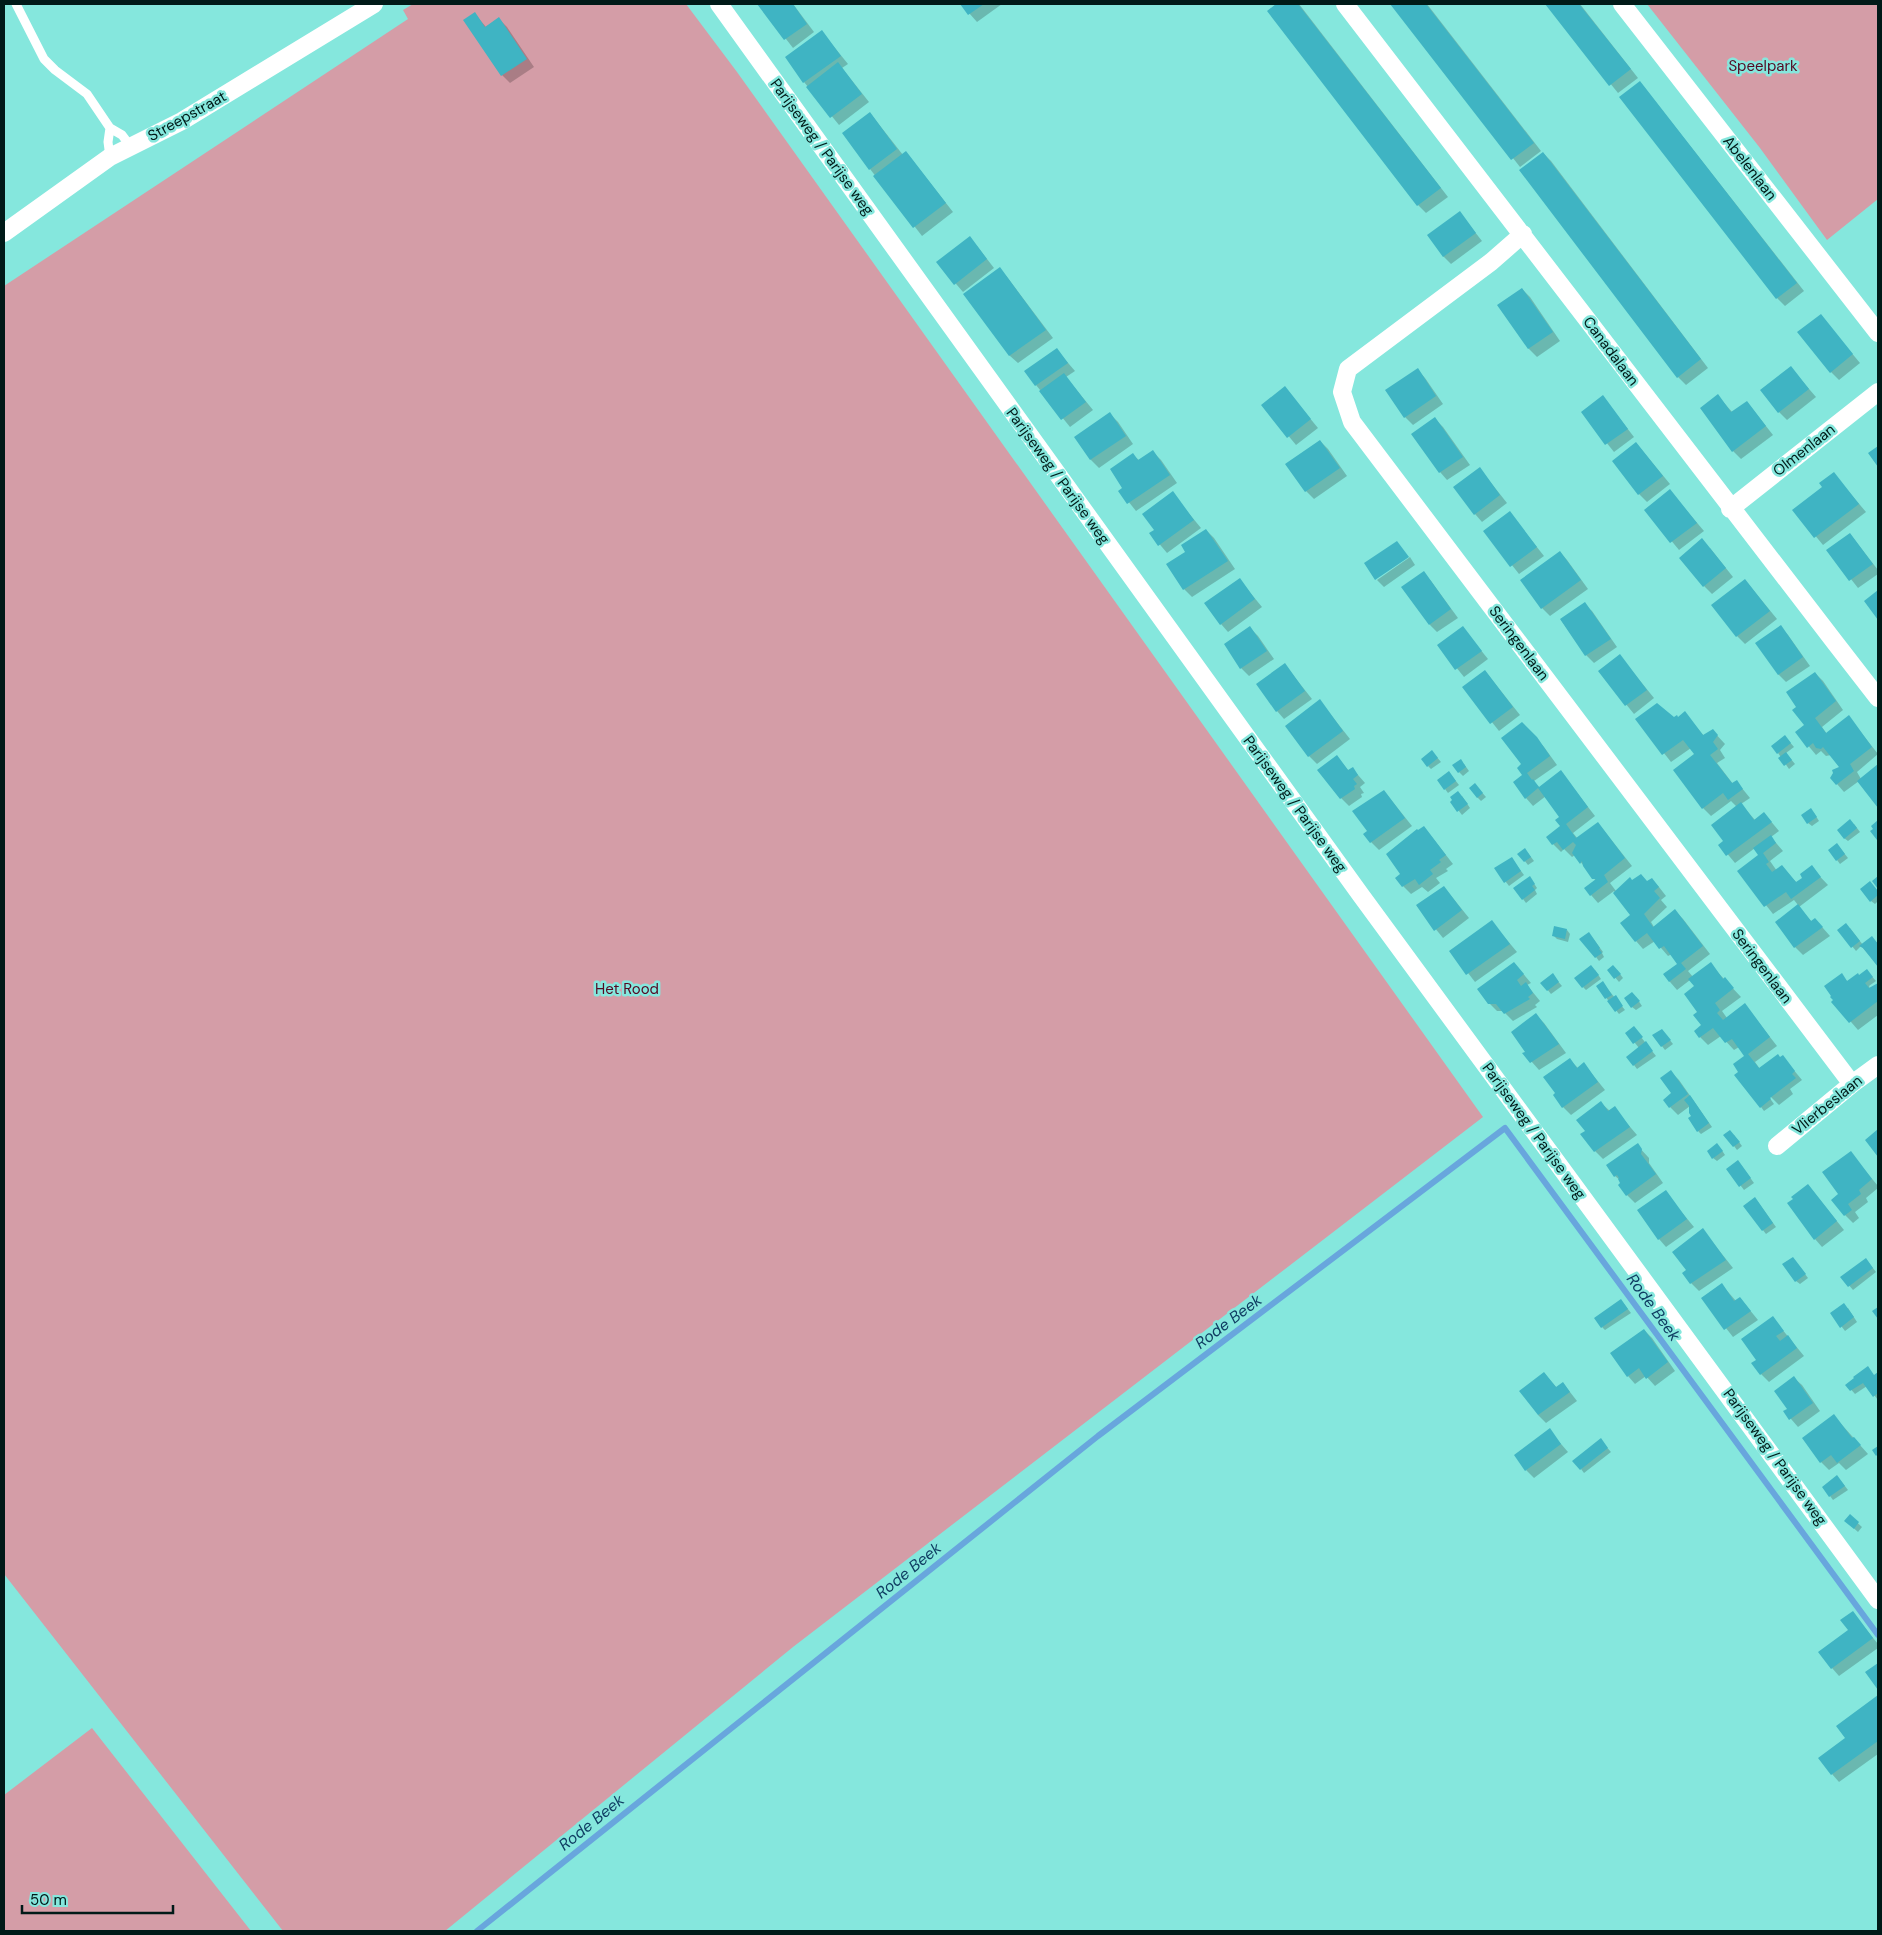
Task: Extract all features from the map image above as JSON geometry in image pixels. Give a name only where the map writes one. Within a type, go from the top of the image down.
[{"type":"street","name":"Streepstraat","points":[[4,233],[110,157],[182,121],[374,4]]},
{"type":"street","name":"Parijseweg / Parijse weg","points":[[719,4],[1349,878],[1878,1600]]},
{"type":"street","name":"Canadalaan","points":[[1345,4],[1523,234],[1730,509],[1878,698]]},
{"type":"street","name":"Abelenlaan","points":[[1622,4],[1878,333]]},
{"type":"street","name":"Seringenlaan","points":[[1523,234],[1491,262],[1348,369],[1342,392],[1352,422],[1852,1084]]},
{"type":"street","name":"Olmenlaan","points":[[1730,509],[1878,392]]},
{"type":"street","name":"Vlierbeslaan","points":[[1777,1146],[1878,1065]]},
{"type":"lane","points":[[16,4],[44,59],[55,70],[87,94],[110,128],[122,135],[131,147]]},
{"type":"lane","points":[[110,128],[108,142],[110,157]]},
{"type":"green space","name":"Het Rood","points":[[413,4],[686,4],[737,72],[1483,1117],[793,1647],[445,1931],[283,1931],[4,1574],[4,286],[408,19],[403,10]]},
{"type":"green space","name":"Speelpark","points":[[1647,4],[1878,4],[1878,199],[1827,240],[1760,148]]},
{"type":"green space","points":[[92,1728],[251,1931],[4,1931],[4,1795]]},
{"type":"building","points":[[757,4],[793,4],[807,24],[784,40]]},
{"type":"building","points":[[960,4],[984,4],[968,15]]},
{"type":"building","points":[[1276,4],[1298,4],[1441,188],[1417,206],[1267,11]]},
{"type":"building","points":[[1390,4],[1426,4],[1534,143],[1511,160]]},
{"type":"building","points":[[1545,4],[1579,4],[1631,69],[1609,86]]},
{"type":"building","points":[[475,12],[485,27],[499,17],[527,59],[501,76],[463,20]]},
{"type":"building","points":[[822,30],[841,56],[803,83],[785,57]]},
{"type":"building","points":[[838,62],[862,94],[830,118],[806,87]]},
{"type":"building","points":[[1640,81],[1797,283],[1776,299],[1619,97]]},
{"type":"building","points":[[870,112],[897,149],[869,170],[842,133]]},
{"type":"building","points":[[906,151],[946,203],[913,228],[873,176]]},
{"type":"building","points":[[1543,152],[1701,359],[1677,378],[1519,170]]},
{"type":"building","points":[[1460,211],[1476,233],[1443,257],[1427,235]]},
{"type":"building","points":[[970,236],[987,259],[954,285],[936,262]]},
{"type":"building","points":[[1000,267],[1046,330],[1009,356],[963,294]]},
{"type":"building","points":[[1522,288],[1553,332],[1528,349],[1497,305]]},
{"type":"building","points":[[1821,314],[1853,354],[1830,373],[1797,332]]},
{"type":"building","points":[[1057,348],[1068,363],[1035,386],[1024,371]]},
{"type":"building","points":[[1791,366],[1809,389],[1778,413],[1760,390]]},
{"type":"building","points":[[1418,368],[1436,396],[1404,418],[1385,390]]},
{"type":"building","points":[[1064,373],[1086,402],[1061,420],[1039,391]]},
{"type":"building","points":[[1285,386],[1311,419],[1287,438],[1261,405]]},
{"type":"building","points":[[1718,394],[1731,412],[1747,401],[1766,426],[1732,452],[1700,408]]},
{"type":"building","points":[[1603,395],[1628,429],[1605,445],[1581,412]]},
{"type":"building","points":[[1110,412],[1126,436],[1090,460],[1074,437]]},
{"type":"building","points":[[1435,417],[1463,457],[1439,473],[1411,434]]},
{"type":"building","points":[[1320,440],[1340,468],[1305,492],[1285,464]]},
{"type":"building","points":[[1636,442],[1663,476],[1638,495],[1612,461]]},
{"type":"building","points":[[1878,446],[1878,467],[1868,453]]},
{"type":"building","points":[[1153,450],[1170,475],[1127,504],[1118,491],[1122,488],[1110,469],[1133,453],[1138,460]]},
{"type":"building","points":[[1480,467],[1500,495],[1474,515],[1453,487]]},
{"type":"building","points":[[1834,472],[1859,504],[1814,538],[1792,510],[1822,487],[1819,483]]},
{"type":"building","points":[[1670,489],[1697,523],[1670,543],[1644,510]]},
{"type":"building","points":[[1173,491],[1194,520],[1158,546],[1149,533],[1154,530],[1142,514]]},
{"type":"building","points":[[1510,511],[1537,547],[1510,567],[1483,531]]},
{"type":"building","points":[[1206,529],[1228,561],[1183,590],[1166,564],[1185,552],[1181,545]]},
{"type":"building","points":[[1850,533],[1873,564],[1849,581],[1826,550]]},
{"type":"building","points":[[1702,538],[1726,568],[1703,587],[1679,558]]},
{"type":"building","points":[[1397,541],[1409,557],[1375,580],[1364,563]]},
{"type":"building","points":[[1560,551],[1581,580],[1541,609],[1520,580]]},
{"type":"building","points":[[1424,571],[1451,609],[1429,625],[1401,587]]},
{"type":"building","points":[[1240,578],[1255,599],[1220,625],[1204,603]]},
{"type":"building","points":[[1745,579],[1770,611],[1736,637],[1711,605]]},
{"type":"building","points":[[1878,590],[1878,620],[1864,601]]},
{"type":"building","points":[[1585,602],[1611,639],[1585,656],[1560,619]]},
{"type":"building","points":[[1781,625],[1803,657],[1778,675],[1755,643]]},
{"type":"building","points":[[1250,626],[1267,651],[1240,669],[1224,644]]},
{"type":"building","points":[[1463,626],[1482,651],[1455,670],[1437,645]]},
{"type":"building","points":[[1620,654],[1647,690],[1625,706],[1598,671]]},
{"type":"building","points":[[1285,663],[1305,691],[1276,712],[1256,684]]},
{"type":"building","points":[[1485,670],[1513,707],[1490,724],[1462,687]]},
{"type":"building","points":[[1815,672],[1836,701],[1815,718],[1826,733],[1849,715],[1872,747],[1850,764],[1854,771],[1836,785],[1830,778],[1833,773],[1832,770],[1839,767],[1823,747],[1821,749],[1816,748],[1813,743],[1807,748],[1795,732],[1804,725],[1792,710],[1796,707],[1786,692]]},
{"type":"building","points":[[1320,699],[1343,731],[1308,757],[1285,726]]},
{"type":"building","points":[[1657,703],[1674,717],[1677,715],[1678,717],[1685,711],[1703,735],[1713,729],[1718,735],[1713,742],[1718,749],[1710,755],[1732,783],[1737,780],[1743,789],[1728,800],[1723,793],[1702,809],[1673,770],[1694,754],[1683,740],[1662,755],[1635,719]]},
{"type":"building","points":[[1522,722],[1537,737],[1550,756],[1527,773],[1532,780],[1539,787],[1561,770],[1588,807],[1566,824],[1576,838],[1598,822],[1625,858],[1604,875],[1608,882],[1590,896],[1584,888],[1596,879],[1592,879],[1583,866],[1582,861],[1580,864],[1572,853],[1576,845],[1573,842],[1563,850],[1557,842],[1552,845],[1546,837],[1560,826],[1555,820],[1559,817],[1538,788],[1525,799],[1513,782],[1522,775],[1517,768],[1521,764],[1501,738]]},
{"type":"building","points":[[1785,735],[1791,743],[1777,754],[1771,746]]},
{"type":"building","points":[[1432,750],[1438,758],[1427,767],[1421,759]]},
{"type":"building","points":[[1786,752],[1792,760],[1784,766],[1778,758]]},
{"type":"building","points":[[1337,755],[1348,770],[1353,767],[1358,775],[1353,779],[1357,784],[1354,786],[1355,789],[1340,799],[1317,770]]},
{"type":"building","points":[[1461,759],[1466,767],[1458,773],[1452,765]]},
{"type":"building","points":[[1878,764],[1878,808],[1857,781]]},
{"type":"building","points":[[1449,771],[1456,781],[1444,790],[1437,780]]},
{"type":"building","points":[[1475,783],[1483,793],[1477,798],[1469,788]]},
{"type":"building","points":[[1384,790],[1405,818],[1370,843],[1363,834],[1367,831],[1352,811]]},
{"type":"building","points":[[1458,791],[1468,804],[1457,812],[1450,802],[1452,800],[1450,797]]},
{"type":"building","points":[[1741,802],[1754,820],[1764,812],[1772,822],[1726,856],[1718,845],[1723,841],[1711,825]]},
{"type":"building","points":[[1811,808],[1817,817],[1807,824],[1801,815]]},
{"type":"building","points":[[1850,819],[1857,828],[1844,839],[1837,830]]},
{"type":"building","points":[[1878,820],[1877,840],[1870,831],[1873,829],[1871,826]]},
{"type":"building","points":[[1424,826],[1446,855],[1439,860],[1441,862],[1430,870],[1433,874],[1419,885],[1415,879],[1402,887],[1395,878],[1400,874],[1386,854],[1417,829]]},
{"type":"building","points":[[1771,835],[1776,843],[1763,853],[1769,862],[1766,864],[1772,872],[1782,865],[1796,882],[1802,878],[1800,874],[1812,865],[1821,877],[1791,899],[1786,892],[1764,907],[1737,871],[1758,855],[1753,848]]},
{"type":"building","points":[[1837,843],[1845,854],[1836,861],[1828,850]]},
{"type":"building","points":[[1525,848],[1531,857],[1524,862],[1517,854]]},
{"type":"building","points":[[1512,857],[1521,871],[1504,883],[1494,868]]},
{"type":"building","points":[[1641,874],[1647,881],[1652,878],[1659,887],[1654,891],[1660,898],[1644,914],[1653,927],[1675,909],[1703,946],[1681,963],[1686,969],[1669,982],[1663,974],[1677,964],[1664,946],[1659,949],[1647,933],[1635,942],[1620,923],[1630,915],[1613,893],[1630,877],[1632,880]]},
{"type":"building","points":[[1530,876],[1535,884],[1532,886],[1535,890],[1522,900],[1513,888]]},
{"type":"building","points":[[1878,876],[1878,889],[1872,881]]},
{"type":"building","points":[[1870,881],[1878,891],[1878,895],[1870,902],[1860,889]]},
{"type":"building","points":[[1444,886],[1462,910],[1434,931],[1416,905]]},
{"type":"building","points":[[1798,904],[1811,921],[1815,918],[1823,927],[1794,948],[1775,922]]},
{"type":"building","points":[[1492,920],[1510,944],[1466,975],[1449,951]]},
{"type":"building","points":[[1846,923],[1860,941],[1851,948],[1837,930]]},
{"type":"building","points":[[1554,926],[1567,929],[1565,939],[1552,936]]},
{"type":"building","points":[[1589,932],[1602,953],[1595,958],[1579,939]]},
{"type":"building","points":[[1872,936],[1878,944],[1878,967],[1863,948],[1859,946]]},
{"type":"building","points":[[1514,962],[1524,974],[1517,980],[1521,986],[1526,982],[1533,993],[1528,997],[1530,999],[1504,1014],[1496,1004],[1488,1004],[1477,989]]},
{"type":"building","points":[[1711,962],[1723,979],[1725,977],[1734,988],[1715,1003],[1720,1010],[1717,1013],[1723,1020],[1745,1003],[1770,1037],[1748,1054],[1759,1068],[1778,1054],[1780,1057],[1783,1055],[1795,1071],[1792,1074],[1796,1078],[1760,1108],[1734,1075],[1738,1072],[1733,1064],[1744,1056],[1732,1039],[1725,1043],[1713,1028],[1699,1038],[1694,1031],[1701,1025],[1693,1015],[1697,1012],[1684,994],[1694,986],[1688,979]]},
{"type":"building","points":[[1591,965],[1599,975],[1582,988],[1574,978]]},
{"type":"building","points":[[1613,965],[1621,974],[1614,979],[1607,970]]},
{"type":"building","points":[[1867,969],[1873,977],[1865,983],[1869,988],[1878,983],[1878,1001],[1849,1023],[1831,1002],[1833,1000],[1824,986],[1842,973],[1847,981]]},
{"type":"building","points":[[1553,973],[1559,982],[1547,991],[1540,983]]},
{"type":"building","points":[[1603,981],[1612,995],[1605,999],[1596,986]]},
{"type":"building","points":[[1632,992],[1640,1001],[1631,1008],[1624,998]]},
{"type":"building","points":[[1616,995],[1623,1006],[1615,1012],[1607,1001]]},
{"type":"building","points":[[1536,1013],[1559,1044],[1530,1063],[1522,1053],[1525,1052],[1511,1032]]},
{"type":"building","points":[[1634,1026],[1643,1037],[1633,1044],[1625,1033]]},
{"type":"building","points":[[1662,1029],[1671,1040],[1661,1047],[1652,1035]]},
{"type":"building","points":[[1646,1041],[1653,1051],[1633,1066],[1626,1057]]},
{"type":"building","points":[[1570,1058],[1577,1068],[1584,1062],[1598,1082],[1562,1108],[1553,1095],[1555,1093],[1543,1077]]},
{"type":"building","points":[[1671,1070],[1688,1094],[1669,1108],[1663,1100],[1671,1093],[1660,1078]]},
{"type":"building","points":[[1690,1095],[1709,1123],[1697,1132],[1688,1118],[1691,1116],[1689,1106],[1684,1100]]},
{"type":"building","points":[[1601,1101],[1608,1111],[1615,1106],[1630,1127],[1594,1152],[1580,1134],[1585,1131],[1576,1120]]},
{"type":"building","points":[[1878,1129],[1878,1157],[1865,1140]]},
{"type":"building","points":[[1730,1130],[1740,1142],[1733,1147],[1723,1135]]},
{"type":"building","points":[[1638,1143],[1642,1149],[1641,1154],[1656,1174],[1626,1196],[1618,1185],[1620,1183],[1619,1178],[1617,1175],[1614,1177],[1606,1165]]},
{"type":"building","points":[[1717,1143],[1723,1151],[1712,1159],[1707,1151]]},
{"type":"building","points":[[1851,1151],[1872,1179],[1859,1190],[1861,1194],[1848,1204],[1852,1210],[1844,1216],[1831,1200],[1838,1194],[1822,1172]]},
{"type":"building","points":[[1738,1160],[1751,1178],[1739,1187],[1726,1169]]},
{"type":"building","points":[[1808,1184],[1837,1221],[1814,1240],[1787,1203],[1793,1199],[1791,1197]]},
{"type":"building","points":[[1666,1190],[1687,1219],[1658,1240],[1637,1210]]},
{"type":"building","points":[[1755,1197],[1773,1223],[1762,1231],[1743,1206]]},
{"type":"building","points":[[1703,1228],[1726,1260],[1690,1284],[1682,1273],[1686,1270],[1672,1252]]},
{"type":"building","points":[[1793,1257],[1806,1274],[1795,1282],[1782,1264]]},
{"type":"building","points":[[1866,1258],[1873,1268],[1848,1287],[1840,1277]]},
{"type":"building","points":[[1722,1283],[1734,1301],[1740,1297],[1751,1311],[1724,1330],[1701,1298]]},
{"type":"building","points":[[1621,1299],[1628,1309],[1601,1328],[1594,1318]]},
{"type":"building","points":[[1844,1303],[1854,1317],[1840,1328],[1830,1313]]},
{"type":"building","points":[[1878,1307],[1878,1319],[1872,1311]]},
{"type":"building","points":[[1773,1316],[1784,1331],[1776,1336],[1780,1341],[1788,1335],[1797,1348],[1760,1375],[1751,1363],[1756,1360],[1741,1339]]},
{"type":"building","points":[[1644,1329],[1668,1362],[1646,1379],[1639,1368],[1627,1377],[1610,1353]]},
{"type":"building","points":[[1868,1366],[1874,1375],[1878,1372],[1878,1393],[1873,1397],[1863,1383],[1850,1391],[1845,1385]]},
{"type":"building","points":[[1544,1372],[1556,1387],[1563,1382],[1570,1392],[1538,1415],[1519,1391]]},
{"type":"building","points":[[1794,1376],[1813,1403],[1789,1420],[1783,1411],[1787,1409],[1774,1391]]},
{"type":"building","points":[[1834,1414],[1852,1438],[1854,1437],[1861,1445],[1837,1463],[1831,1455],[1820,1463],[1802,1438]]},
{"type":"building","points":[[1550,1428],[1561,1444],[1525,1471],[1514,1455]]},
{"type":"building","points":[[1601,1438],[1608,1448],[1580,1470],[1572,1461]]},
{"type":"building","points":[[1878,1446],[1878,1454],[1876,1456],[1872,1450]]},
{"type":"building","points":[[1837,1475],[1845,1486],[1829,1497],[1822,1487]]},
{"type":"building","points":[[1850,1514],[1859,1522],[1854,1529],[1844,1521]]},
{"type":"building","points":[[1853,1611],[1873,1638],[1831,1669],[1818,1652],[1848,1630],[1840,1620]]},
{"type":"building","points":[[1878,1663],[1878,1690],[1865,1672]]},
{"type":"building","points":[[1878,1695],[1878,1741],[1831,1775],[1818,1758],[1845,1738],[1836,1726]]},
{"type":"waterway","name":"Rode Beek","points":[[477,1931],[1098,1436],[1505,1128],[1878,1635]]}]
